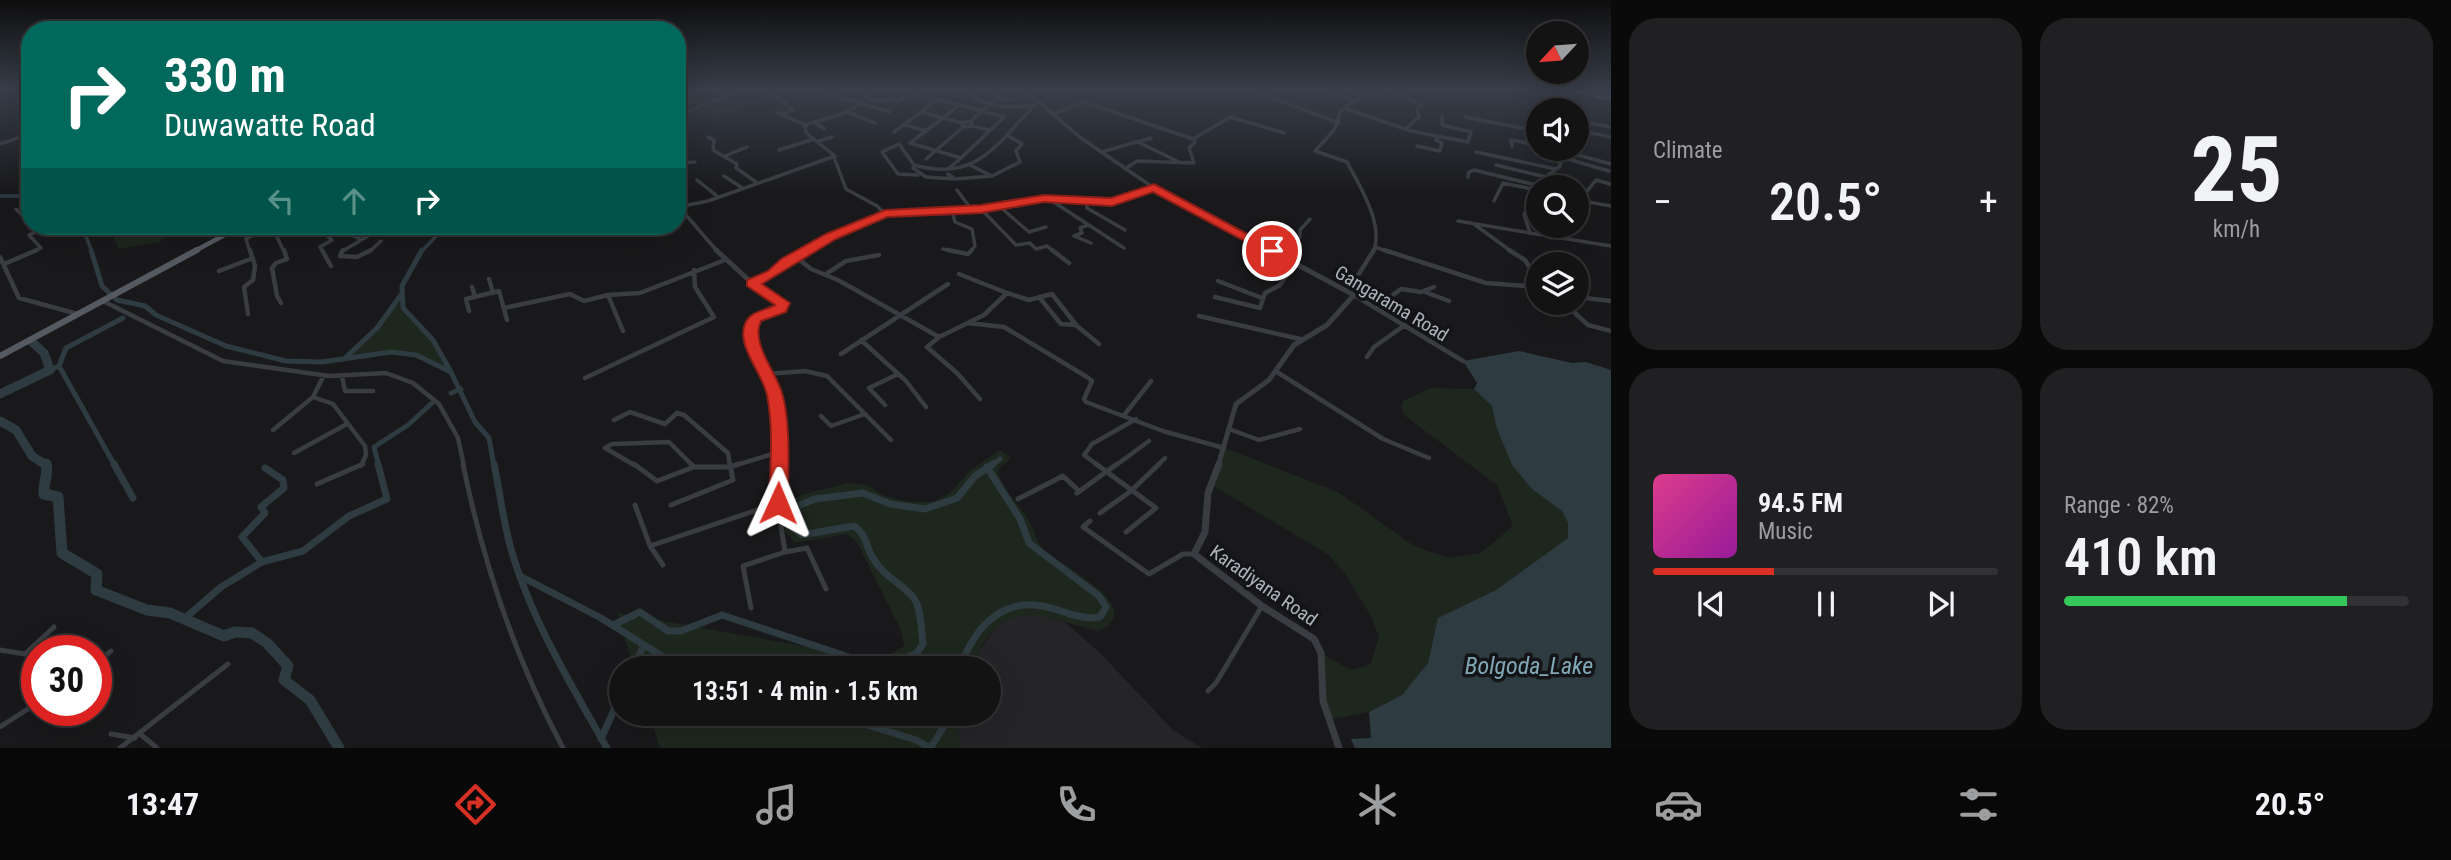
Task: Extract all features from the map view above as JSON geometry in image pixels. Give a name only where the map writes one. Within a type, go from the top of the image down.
[{"type":"main road","points":[[0,354],[222,235]]},
{"type":"street","points":[[808,124],[805,125],[805,131],[835,155],[846,189],[877,206],[885,214]]},
{"type":"street","points":[[816,124],[824,129]]},
{"type":"street","points":[[894,132],[904,124],[927,131]]},
{"type":"street","points":[[935,124],[910,143],[961,158]]},
{"type":"street","points":[[926,159],[963,125],[968,124]]},
{"type":"street","points":[[974,124],[990,130]]},
{"type":"street","points":[[947,172],[997,124]]},
{"type":"street","points":[[914,166],[934,173],[969,165],[985,157],[1017,124]]},
{"type":"street","name":"Gangarama Road","points":[[1066,124],[1154,188],[1354,295],[1463,361]]},
{"type":"street","points":[[1155,124],[1193,139]]},
{"type":"street","points":[[1193,139],[1218,124]]},
{"type":"street","points":[[1253,124],[1284,133]]},
{"type":"street","points":[[1338,124],[1330,137],[1315,151],[1347,162],[1365,195],[1378,240],[1353,282],[1354,295]]},
{"type":"street","points":[[1387,124],[1404,130],[1466,142],[1470,137],[1469,131],[1442,124]]},
{"type":"street","points":[[1404,130],[1411,124]]},
{"type":"street","points":[[1501,124],[1526,129]]},
{"type":"street","points":[[1593,124],[1611,127]]},
{"type":"street","points":[[1589,132],[1611,137]]},
{"type":"street","points":[[919,176],[899,144],[882,152],[898,174],[919,176],[955,178],[964,180],[992,176],[1020,162],[1016,152],[1022,144],[1007,135]]},
{"type":"street","points":[[1417,146],[1440,151],[1442,143],[1436,139],[1438,136]]},
{"type":"street","points":[[0,144],[21,137]]},
{"type":"street","points":[[708,137],[714,140],[713,150],[737,164],[736,168],[757,182]]},
{"type":"street","points":[[779,150],[832,137]]},
{"type":"street","points":[[1101,152],[1151,138]]},
{"type":"street","points":[[1125,169],[1137,162],[1195,162],[1189,148],[1195,142],[1193,139]]},
{"type":"street","points":[[1512,146],[1511,140],[1526,143]]},
{"type":"street","points":[[1138,142],[1181,163]]},
{"type":"street","points":[[725,156],[747,147]]},
{"type":"street","points":[[1476,152],[1556,169]]},
{"type":"street","points":[[686,205],[718,197],[834,157]]},
{"type":"street","points":[[1589,158],[1611,164]]},
{"type":"street","points":[[1549,175],[1560,166],[1560,161]]},
{"type":"street","points":[[1574,161],[1609,171]]},
{"type":"street","points":[[686,162],[695,162]]},
{"type":"street","points":[[969,165],[992,176]]},
{"type":"street","points":[[1496,165],[1534,175]]},
{"type":"street","points":[[1468,177],[1469,172],[1474,170],[1526,183]]},
{"type":"street","points":[[947,172],[955,178]]},
{"type":"street","points":[[724,176],[742,187]]},
{"type":"street","points":[[697,180],[718,197]]},
{"type":"street","points":[[1589,188],[1596,180],[1610,184]]},
{"type":"street","points":[[1494,201],[1503,183],[1526,188]]},
{"type":"street","points":[[752,283],[773,274],[831,237],[885,214],[981,209],[1049,198],[1086,202],[1119,201],[1154,188]]},
{"type":"street","points":[[957,190],[971,209]]},
{"type":"street","points":[[1049,198],[1124,248]]},
{"type":"street","points":[[1086,202],[1087,208],[1093,214],[1125,230]]},
{"type":"street","points":[[1589,202],[1611,206]]},
{"type":"street","points":[[999,206],[1025,230],[1046,227]]},
{"type":"street","points":[[16,209],[21,214]]},
{"type":"street","points":[[981,209],[1016,245],[1030,243],[1036,248],[1047,246],[1069,263]]},
{"type":"street","points":[[943,249],[968,254],[975,246],[971,228],[955,222],[952,210]]},
{"type":"street","points":[[686,216],[725,260],[752,283],[783,303],[780,308],[756,318],[751,327],[754,346],[775,394],[779,452],[778,527],[785,552]]},
{"type":"street","points":[[1272,251],[1300,237],[1300,228],[1310,219]]},
{"type":"street","points":[[1458,221],[1526,232]]},
{"type":"street","points":[[1474,224],[1526,262]]},
{"type":"street","points":[[1088,225],[1080,228],[1082,233],[1074,236],[1091,243]]},
{"type":"street","points":[[4,264],[41,248],[29,235]]},
{"type":"street","points":[[131,284],[222,235]]},
{"type":"street","points":[[248,314],[244,287],[253,280],[253,258],[246,239],[250,235]]},
{"type":"street","points":[[276,235],[287,259],[276,263],[272,268],[276,296],[281,298],[281,303]]},
{"type":"street","points":[[326,235],[332,240],[320,247],[331,266]]},
{"type":"street","points":[[352,235],[360,239]]},
{"type":"street","points":[[368,236],[341,251],[340,256],[349,258],[366,254],[381,241]]},
{"type":"street","points":[[1559,238],[1610,247]]},
{"type":"street","points":[[1375,247],[1486,283],[1526,286]]},
{"type":"street","points":[[825,275],[846,261],[879,255]]},
{"type":"street","points":[[0,257],[19,298],[26,302],[77,313]]},
{"type":"street","points":[[796,257],[811,269],[939,337]]},
{"type":"street","points":[[219,271],[253,258]]},
{"type":"street","points":[[504,308],[570,294],[584,301],[608,295],[640,293],[725,260]]},
{"type":"street","points":[[1215,297],[1260,308],[1267,291],[1280,285],[1295,263]]},
{"type":"street","points":[[585,378],[714,317],[695,287],[694,270]]},
{"type":"street","points":[[959,274],[1026,299],[1052,294],[1076,325],[1099,344]]},
{"type":"street","points":[[489,279],[493,293]]},
{"type":"street","points":[[1218,281],[1262,298]]},
{"type":"street","points":[[841,354],[948,284]]},
{"type":"street","points":[[1354,286],[1387,297],[1401,289],[1424,292],[1450,302]]},
{"type":"street","points":[[1424,292],[1434,286]]},
{"type":"street","points":[[471,287],[475,297]]},
{"type":"street","points":[[469,311],[466,299],[499,291],[507,320]]},
{"type":"street","points":[[980,399],[957,373],[927,347],[939,337],[990,311],[1007,293]]},
{"type":"street","points":[[608,295],[623,331]]},
{"type":"street","name":"Karadiyana Road","points":[[1339,748],[1323,701],[1319,646],[1306,633],[1262,606],[1194,554],[1205,532],[1208,493],[1225,448],[1236,404],[1277,372],[1284,357],[1300,339],[1326,325],[1354,295]]},
{"type":"street","points":[[1039,296],[1060,323],[1076,325]]},
{"type":"street","points":[[102,299],[223,361],[324,375],[386,373],[412,383],[439,404],[458,438],[473,512],[506,623],[538,701],[563,748]]},
{"type":"street","points":[[1589,299],[1611,302]]},
{"type":"street","points":[[1577,315],[1588,325],[1611,331]]},
{"type":"street","points":[[1199,316],[1300,339]]},
{"type":"street","points":[[968,323],[1004,327],[1090,379],[1084,399],[1086,402],[1125,414],[1163,431],[1225,448]]},
{"type":"street","points":[[1367,357],[1380,342],[1397,333],[1405,325]]},
{"type":"street","points":[[861,340],[898,374],[926,407]]},
{"type":"street","points":[[767,374],[799,369],[827,376],[891,440]]},
{"type":"street","points":[[1277,372],[1383,439],[1429,458]]},
{"type":"street","points":[[885,405],[869,388],[898,374]]},
{"type":"street","points":[[273,430],[313,397],[324,375]]},
{"type":"street","points":[[342,376],[345,391],[373,391]]},
{"type":"street","points":[[1125,414],[1151,381]]},
{"type":"street","points":[[313,397],[333,404],[365,446],[366,456],[363,465],[317,484]]},
{"type":"street","points":[[614,420],[630,412],[665,424],[677,413],[684,415],[728,453],[733,480],[671,505]]},
{"type":"street","points":[[821,416],[831,426],[865,414]]},
{"type":"street","points":[[1126,532],[1156,508],[1084,455],[1092,444],[1136,419]]},
{"type":"street","points":[[294,453],[347,424]]},
{"type":"street","points":[[1229,429],[1259,440],[1300,429]]},
{"type":"street","points":[[1018,499],[1063,476],[1078,492],[1149,441]]},
{"type":"street","points":[[694,467],[669,442],[612,444],[605,448],[627,459],[657,481],[694,467],[729,467],[779,452]]},
{"type":"street","points":[[1100,513],[1130,491],[1165,458]]},
{"type":"street","points":[[650,546],[778,503]]},
{"type":"street","points":[[635,505],[650,546],[663,565]]},
{"type":"street","points":[[1090,521],[1083,527],[1149,574],[1183,554],[1194,554]]},
{"type":"street","points":[[751,608],[743,566],[785,552],[807,548],[826,589]]},
{"type":"street","points":[[1208,691],[1216,683],[1262,606]]},
{"type":"street","points":[[45,635],[54,627]]},
{"type":"street","points":[[0,650],[21,652]]},
{"type":"street","points":[[120,748],[228,664]]},
{"type":"street","points":[[0,727],[21,714]]},
{"type":"street","points":[[111,734],[138,736],[157,748]]},
{"type":"shaded area","points":[[113,235],[166,235],[160,242],[119,249]]},
{"type":"shaded area","points":[[399,300],[401,310],[439,348],[447,367],[421,357],[398,353],[374,353],[346,358],[378,328]]},
{"type":"shaded area","points":[[1431,388],[1474,389],[1492,406],[1496,426],[1532,489],[1562,511],[1568,523],[1568,538],[1496,590],[1439,618],[1428,663],[1402,695],[1369,712],[1327,720],[1321,653],[1351,670],[1371,664],[1379,637],[1371,616],[1345,574],[1329,555],[1212,485],[1225,448],[1338,492],[1414,546],[1449,558],[1481,553],[1513,526],[1497,485],[1404,415],[1401,407],[1403,401]]},
{"type":"shaded area","points":[[1000,450],[1011,458],[998,470],[1000,477],[1027,518],[1041,547],[1096,587],[1108,599],[1114,610],[1112,621],[1099,631],[1039,616],[1023,616],[1009,619],[995,628],[976,656],[885,656],[904,646],[902,632],[857,542],[847,534],[795,543],[785,531],[786,502],[804,494],[848,483],[867,485],[884,496],[911,502],[933,502],[949,494],[971,470]]},
{"type":"shaded area","points":[[617,613],[860,656],[630,656]]},
{"type":"shaded area","points":[[1018,614],[1044,616],[1066,623],[1099,652],[1173,730],[1202,748],[960,748],[958,726],[1001,726],[1001,656],[976,656],[996,627]]},
{"type":"shaded area","points":[[653,726],[958,726],[960,748],[660,748]]},
{"type":"water","name":"Bolgoda_Lake","points":[[1519,351],[1572,363],[1586,362],[1611,370],[1611,748],[1355,748],[1351,739],[1371,738],[1369,712],[1402,695],[1428,663],[1438,618],[1496,590],[1568,538],[1568,523],[1562,511],[1532,489],[1512,465],[1496,426],[1492,406],[1474,389],[1477,383],[1463,361]]},
{"type":"waterway","points":[[0,196],[21,196]]},
{"type":"waterway","points":[[85,235],[92,252]]},
{"type":"waterway","points":[[421,252],[437,235]]},
{"type":"waterway","points":[[91,250],[102,286],[117,300],[145,306],[156,315],[226,346],[286,361],[322,362],[344,359]]},
{"type":"waterway","points":[[422,250],[402,286],[403,308],[433,340],[451,372]]},
{"type":"waterway","points":[[344,359],[377,328],[401,295]]},
{"type":"waterway","points":[[59,366],[66,348],[123,318]]},
{"type":"waterway","points":[[0,394],[50,370],[44,353],[32,342]]},
{"type":"waterway","points":[[344,359],[391,352],[416,355],[451,372]]},
{"type":"waterway","points":[[50,370],[59,366]]},
{"type":"waterway","points":[[59,366],[115,466]]},
{"type":"waterway","points":[[451,372],[459,390]]},
{"type":"waterway","points":[[451,393],[459,390]]},
{"type":"waterway","points":[[459,390],[475,422],[489,438],[494,466]]},
{"type":"waterway","points":[[379,466],[374,447],[408,425],[433,402]]},
{"type":"waterway","points":[[0,421],[16,430],[32,456],[46,465]]},
{"type":"waterway","points":[[990,466],[1000,459]]},
{"type":"waterway","points":[[114,464],[133,498]]},
{"type":"waterway","points":[[262,562],[303,551],[349,516],[387,499],[378,464]]},
{"type":"waterway","points":[[494,464],[508,538],[529,601],[553,651],[601,738]]},
{"type":"waterway","points":[[46,465],[44,494],[58,497],[62,553],[97,574],[96,590],[147,610],[170,613],[224,636],[235,632],[252,633],[267,643],[288,666],[284,680],[310,700],[339,748]]},
{"type":"waterway","points":[[262,562],[242,537],[265,513],[261,507],[284,488],[283,480],[265,468]]},
{"type":"waterway","points":[[910,656],[917,653],[923,644],[915,600],[877,565],[858,529],[854,526],[801,535],[791,526],[792,514],[800,505],[815,499],[863,493],[890,504],[925,509],[957,498],[975,476],[987,468]]},
{"type":"waterway","points":[[964,656],[980,630],[1001,612],[1013,607],[1042,606],[1090,618],[1100,617],[1106,607],[1099,596],[1029,543],[1020,519],[987,468]]},
{"type":"waterway","points":[[184,619],[221,587],[262,562]]},
{"type":"waterway","points":[[522,577],[601,618],[662,656]]},
{"type":"waterway","points":[[613,625],[640,612],[668,631],[681,631],[722,615],[846,656]]},
{"type":"waterway","points":[[639,656],[644,645]]},
{"type":"waterway","points":[[601,738],[609,721]]},
{"type":"waterway","points":[[871,726],[916,740],[931,748]]},
{"type":"waterway","points":[[931,747],[944,726]]},
{"type":"waterway","points":[[601,738],[607,748]]},
{"type":"route","points":[[778,503],[779,452],[775,394],[754,346],[751,327],[756,318],[780,308],[783,303],[752,283],[773,274],[786,262],[831,237],[885,214],[981,209],[1044,199],[1112,202],[1154,188],[1272,251]]}]
